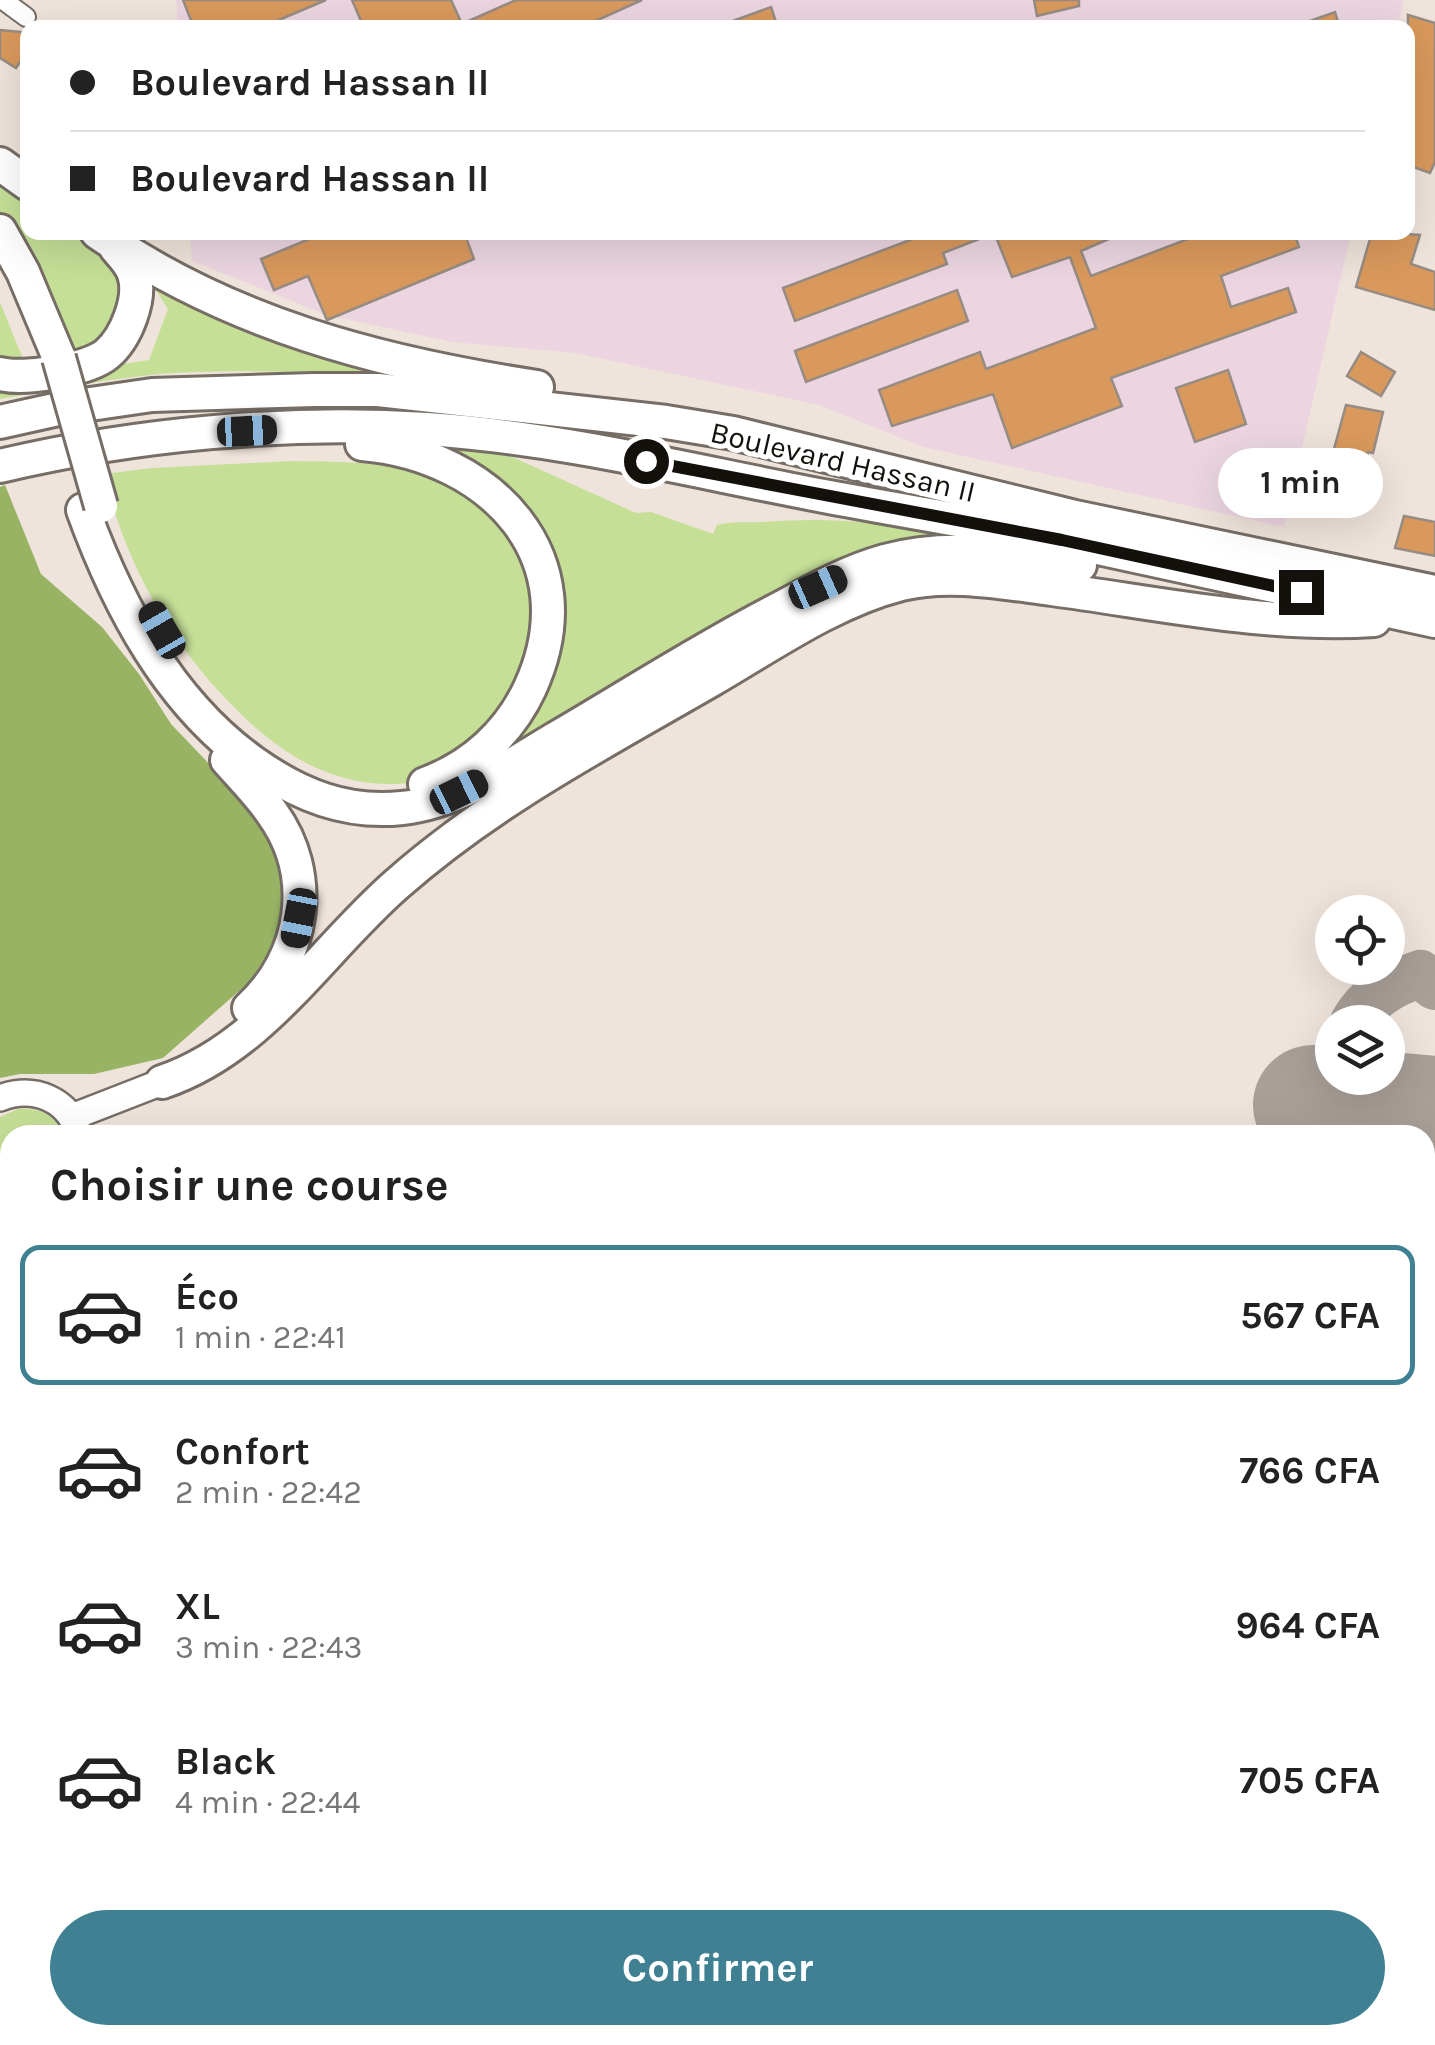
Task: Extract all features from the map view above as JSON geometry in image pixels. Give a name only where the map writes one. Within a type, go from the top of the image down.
[{"type":"highway","points":[[0,231],[22,272],[127,612],[221,753],[273,814],[295,856],[299,918],[294,944],[271,985],[162,1082]]},
{"type":"highway","points":[[0,374],[23,376],[58,371],[90,362],[112,348],[132,311],[136,287],[133,269],[106,240]]},
{"type":"highway","points":[[109,240],[196,292],[276,327],[478,378],[619,403],[643,409],[666,422]]},
{"type":"highway","points":[[0,274],[24,324],[48,361]]},
{"type":"highway","name":"Boulevard Hassan II","points":[[0,422],[63,408],[190,392],[378,390],[666,422],[733,434],[1076,517],[1428,610]]},
{"type":"highway","name":"Boulevard Hassan II","points":[[0,466],[77,450],[316,427],[382,427],[530,440],[1062,540],[1222,576],[1428,610]]},
{"type":"highway","points":[[92,508],[188,669],[241,726],[304,771],[346,787],[408,788],[442,778],[498,737],[520,708],[534,678],[547,619],[546,592],[537,558],[523,530],[502,504],[466,474],[402,450],[355,444],[238,443],[198,436]]},
{"type":"highway","points":[[191,706],[228,744],[298,792],[363,808],[401,808],[438,800],[480,782],[750,624],[818,587],[886,560],[969,552],[1183,580],[1222,576]]},
{"type":"highway","points":[[162,1082],[188,1073],[247,1033],[398,883],[484,816],[531,784],[796,630],[879,590],[906,582],[968,578],[1274,618],[1338,622],[1428,610]]},
{"type":"main road","points":[[78,1125],[162,1082]]},
{"type":"main road","points":[[0,1098],[30,1092],[46,1096],[75,1125]]},
{"type":"street","points":[[3,0],[26,17]]},
{"type":"shaded area","points":[[176,0],[1404,0],[1399,20],[177,20]]},
{"type":"shaded area","points":[[190,240],[1349,240],[1284,527],[923,447],[819,405],[575,353],[451,342],[327,315],[192,261]]},
{"type":"green space","points":[[0,178],[20,192],[20,240],[90,240],[125,267],[111,336],[72,363],[23,251],[0,212]]},
{"type":"green space","points":[[149,279],[246,331],[324,355],[438,380],[299,372],[195,372],[120,379],[0,399],[0,383],[149,360],[168,309]]},
{"type":"green space","points":[[0,302],[27,369],[0,366]]},
{"type":"green space","points":[[429,444],[508,455],[636,513],[651,512],[713,534],[717,525],[729,523],[834,520],[947,538],[485,768],[512,739],[552,565]]},
{"type":"green space","points":[[294,461],[356,463],[437,478],[472,497],[500,522],[530,571],[538,612],[523,689],[447,765],[427,778],[410,783],[369,783],[324,771],[284,750],[247,720],[187,653],[151,597],[123,537],[104,474]]},
{"type":"green space","points":[[5,485],[41,574],[102,627],[171,724],[257,814],[284,867],[284,910],[277,943],[248,983],[163,1058],[94,1074],[20,1074],[0,1078],[0,487]]},
{"type":"green space","points":[[18,1109],[33,1109],[58,1125],[0,1125],[0,1117]]},
{"type":"building","points":[[183,0],[326,0],[279,20],[191,20]]},
{"type":"building","points":[[352,0],[451,0],[460,20],[361,20]]},
{"type":"building","points":[[516,0],[642,0],[598,20],[471,20]]},
{"type":"building","points":[[1034,0],[1079,0],[1079,6],[1037,16]]},
{"type":"building","points":[[771,7],[775,20],[735,20]]},
{"type":"building","points":[[1335,12],[1338,20],[1313,20]]},
{"type":"building","points":[[1408,15],[1435,23],[1435,162],[1430,173],[1415,168],[1415,20],[1408,20]]},
{"type":"building","points":[[0,30],[20,32],[20,62],[16,68],[0,58]]},
{"type":"building","points":[[1415,235],[1420,235],[1411,264],[1435,272],[1435,310],[1356,287],[1370,240],[1415,240]]},
{"type":"building","points":[[307,240],[467,240],[474,259],[327,320],[308,276],[274,290],[261,259]]},
{"type":"building","points":[[910,240],[977,240],[943,253],[947,264],[795,321],[783,288]]},
{"type":"building","points":[[997,240],[1106,240],[1081,251],[1091,276],[1185,240],[1297,240],[1299,247],[1221,276],[1231,307],[1288,288],[1296,312],[1111,378],[1122,406],[1012,448],[993,394],[892,426],[879,390],[980,352],[986,369],[1096,328],[1070,257],[1012,277]]},
{"type":"building","points":[[957,290],[968,321],[806,382],[795,351]]},
{"type":"building","points":[[1361,352],[1395,372],[1381,396],[1347,376]]},
{"type":"building","points":[[1228,370],[1246,424],[1195,442],[1176,388]]},
{"type":"building","points":[[1346,405],[1383,412],[1373,453],[1368,452],[1356,504],[1330,506],[1313,490],[1318,473],[1331,476]]},
{"type":"building","points":[[1404,516],[1435,522],[1435,556],[1395,548]]},
{"type":"taxiway","points":[[1367,1005],[1382,992],[1420,974],[1435,986]]},
{"type":"taxiway","points":[[1349,1095],[1371,1125]]},
{"type":"runway","points":[[1313,1105],[1435,1116]]},
{"type":"route","points":[[646,461],[1062,540],[1301,592]]}]
